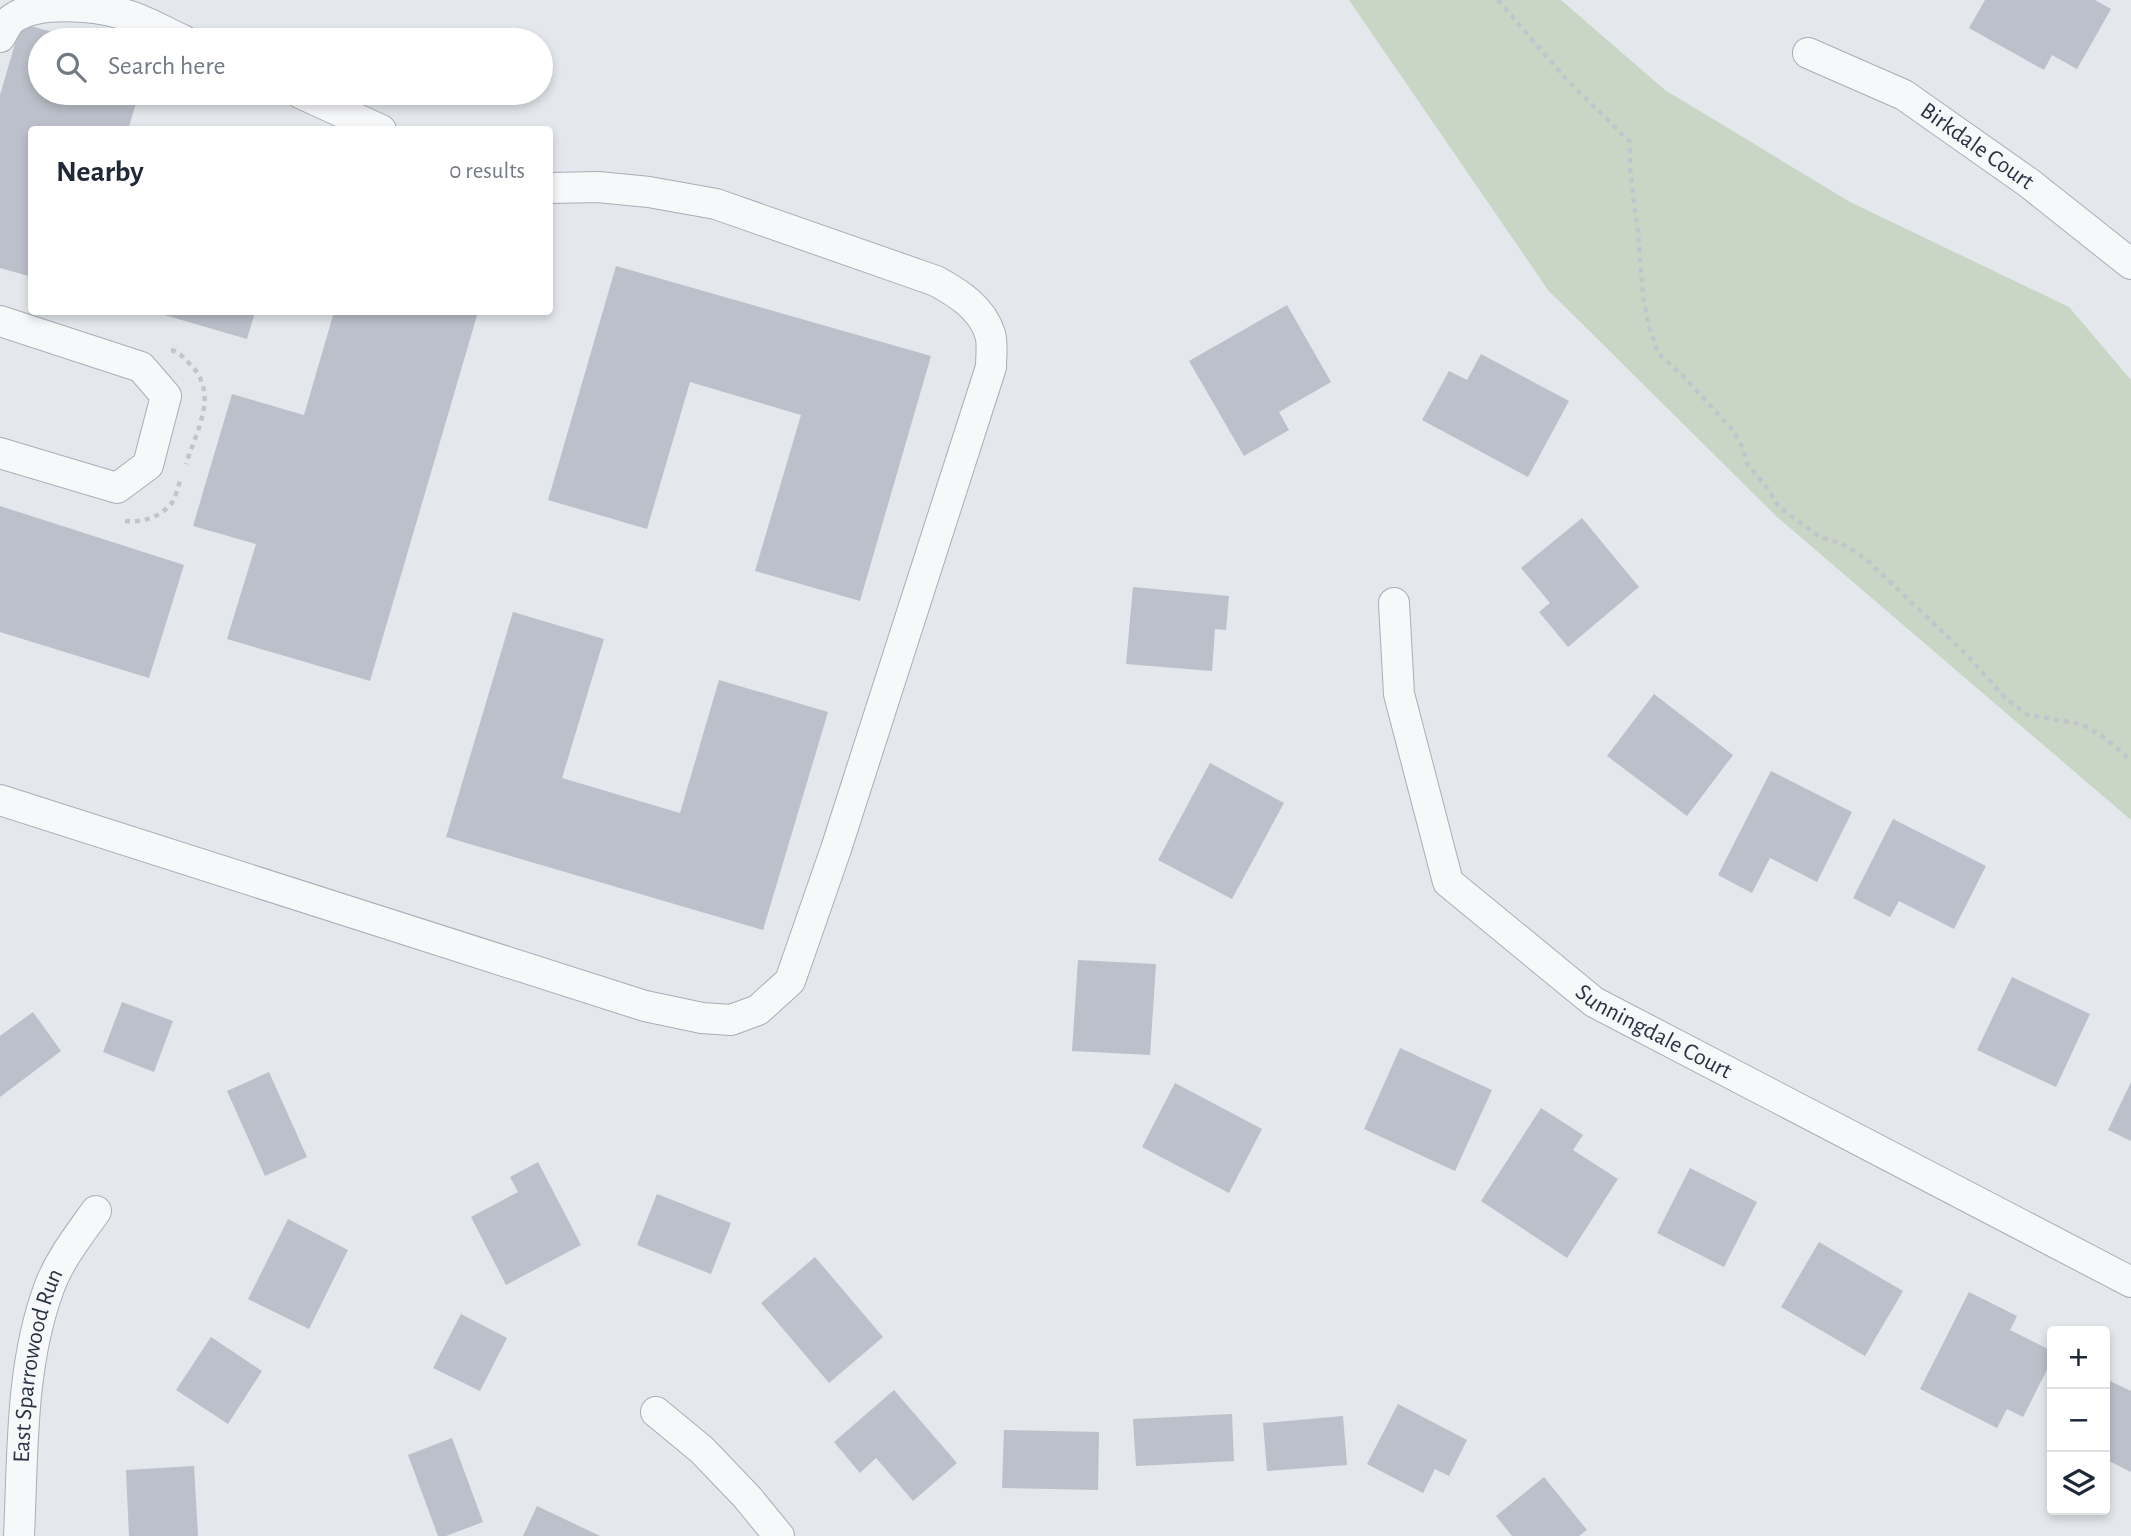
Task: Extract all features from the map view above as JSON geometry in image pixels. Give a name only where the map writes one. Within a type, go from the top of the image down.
[{"type":"street","points":[[0,37],[11,19],[26,11],[52,6],[74,6],[125,14],[156,28]]},
{"type":"street","name":"Birkdale Court","points":[[1808,52],[1904,96],[2029,183],[2131,264]]},
{"type":"street","points":[[326,105],[372,126]]},
{"type":"street","points":[[0,800],[645,1006],[702,1018],[731,1020],[758,1010],[790,981],[836,849],[992,367],[990,334],[979,313],[960,294],[936,281],[716,204],[649,191],[598,187],[553,188]]},
{"type":"street","points":[[0,321],[141,367],[166,396],[148,465],[117,488],[0,453]]},
{"type":"street","name":"Sunningdale Court","points":[[1394,603],[1399,694],[1448,882],[1594,1002],[2131,1282]]},
{"type":"street","name":"East Sparrowood Run","points":[[19,1536],[26,1383],[34,1340],[49,1286],[70,1247],[96,1211]]},
{"type":"street","points":[[656,1412],[702,1450],[747,1497],[779,1536]]},
{"type":"path","points":[[1498,0],[1566,79],[1630,142],[1630,169],[1643,297],[1658,353],[1731,428],[1742,446],[1747,464],[1779,507],[1821,537],[1840,543],[1868,561],[1968,656],[2006,699],[2028,715],[2081,724],[2102,736],[2131,761]]},
{"type":"green space","points":[[1349,0],[1561,0],[1665,90],[1850,202],[2069,307],[2131,380],[2131,820],[1777,517],[1548,290]]},
{"type":"building","points":[[1985,0],[2095,0],[2111,9],[2077,69],[2052,55],[2044,70],[1969,28]]},
{"type":"building","points":[[21,23],[38,28],[28,28],[28,105],[135,105],[129,126],[28,126],[28,276],[0,268],[0,95]]},
{"type":"building","points":[[616,266],[931,356],[860,601],[755,571],[801,415],[690,382],[647,529],[548,500]]},
{"type":"building","points":[[1287,305],[1331,382],[1279,412],[1289,430],[1244,456],[1189,361]]},
{"type":"building","points":[[164,315],[254,315],[247,339]]},
{"type":"building","points":[[333,315],[477,315],[370,681],[227,639],[256,544],[193,526],[232,394],[304,415]]},
{"type":"building","points":[[1481,354],[1569,401],[1528,477],[1422,420],[1449,371],[1467,380]]},
{"type":"building","points":[[0,506],[184,565],[149,678],[0,632]]},
{"type":"building","points":[[1582,518],[1639,587],[1568,647],[1539,612],[1550,603],[1521,568]]},
{"type":"building","points":[[1133,587],[1229,596],[1226,630],[1215,629],[1212,671],[1126,664]]},
{"type":"building","points":[[513,612],[604,639],[562,778],[680,813],[719,680],[828,712],[763,930],[446,837]]},
{"type":"building","points":[[1654,694],[1733,755],[1687,816],[1607,756]]},
{"type":"building","points":[[1210,763],[1284,803],[1232,899],[1158,860]]},
{"type":"building","points":[[1771,771],[1852,812],[1817,882],[1770,858],[1752,893],[1718,875]]},
{"type":"building","points":[[1893,819],[1986,866],[1954,929],[1899,901],[1890,917],[1853,898]]},
{"type":"building","points":[[1078,960],[1156,964],[1150,1055],[1072,1051]]},
{"type":"building","points":[[2012,977],[2090,1014],[2056,1087],[1977,1050]]},
{"type":"building","points":[[122,1002],[173,1021],[154,1072],[103,1052]]},
{"type":"building","points":[[33,1012],[61,1051],[0,1097],[0,1036]]},
{"type":"building","points":[[1400,1048],[1492,1090],[1455,1171],[1364,1129]]},
{"type":"building","points":[[269,1072],[307,1157],[265,1176],[227,1091]]},
{"type":"building","points":[[2131,1082],[2131,1141],[2108,1130]]},
{"type":"building","points":[[1175,1083],[1262,1129],[1229,1193],[1142,1147]]},
{"type":"building","points":[[1541,1108],[1583,1135],[1573,1150],[1618,1179],[1567,1258],[1481,1201]]},
{"type":"building","points":[[538,1162],[581,1245],[506,1285],[471,1217],[518,1192],[510,1177]]},
{"type":"building","points":[[1690,1168],[1757,1202],[1724,1267],[1657,1233]]},
{"type":"building","points":[[657,1194],[731,1223],[711,1274],[637,1245]]},
{"type":"building","points":[[288,1219],[348,1250],[309,1329],[248,1299]]},
{"type":"building","points":[[1819,1242],[1903,1291],[1865,1356],[1781,1307]]},
{"type":"building","points":[[815,1257],[883,1337],[829,1383],[761,1303]]},
{"type":"building","points":[[1969,1292],[2017,1316],[2010,1330],[2047,1348],[2047,1370],[2023,1417],[2007,1409],[1997,1428],[1920,1389]]},
{"type":"building","points":[[461,1314],[507,1338],[480,1391],[433,1368]]},
{"type":"building","points":[[211,1337],[262,1371],[228,1424],[176,1390]]},
{"type":"building","points":[[2110,1381],[2131,1391],[2131,1472],[2110,1462]]},
{"type":"building","points":[[894,1390],[957,1463],[913,1501],[876,1458],[860,1473],[834,1442]]},
{"type":"building","points":[[1398,1404],[1467,1440],[1449,1476],[1435,1469],[1423,1493],[1367,1464]]},
{"type":"building","points":[[1232,1414],[1234,1461],[1136,1466],[1133,1419]]},
{"type":"building","points":[[1343,1416],[1347,1465],[1267,1471],[1263,1423]]},
{"type":"building","points":[[1004,1430],[1099,1432],[1098,1490],[1002,1488]]},
{"type":"building","points":[[452,1438],[483,1522],[446,1536],[438,1536],[408,1455]]},
{"type":"building","points":[[194,1466],[198,1536],[129,1536],[126,1470]]},
{"type":"building","points":[[1544,1477],[1587,1530],[1579,1536],[1512,1536],[1496,1516]]},
{"type":"building","points":[[537,1506],[600,1536],[523,1536]]}]
